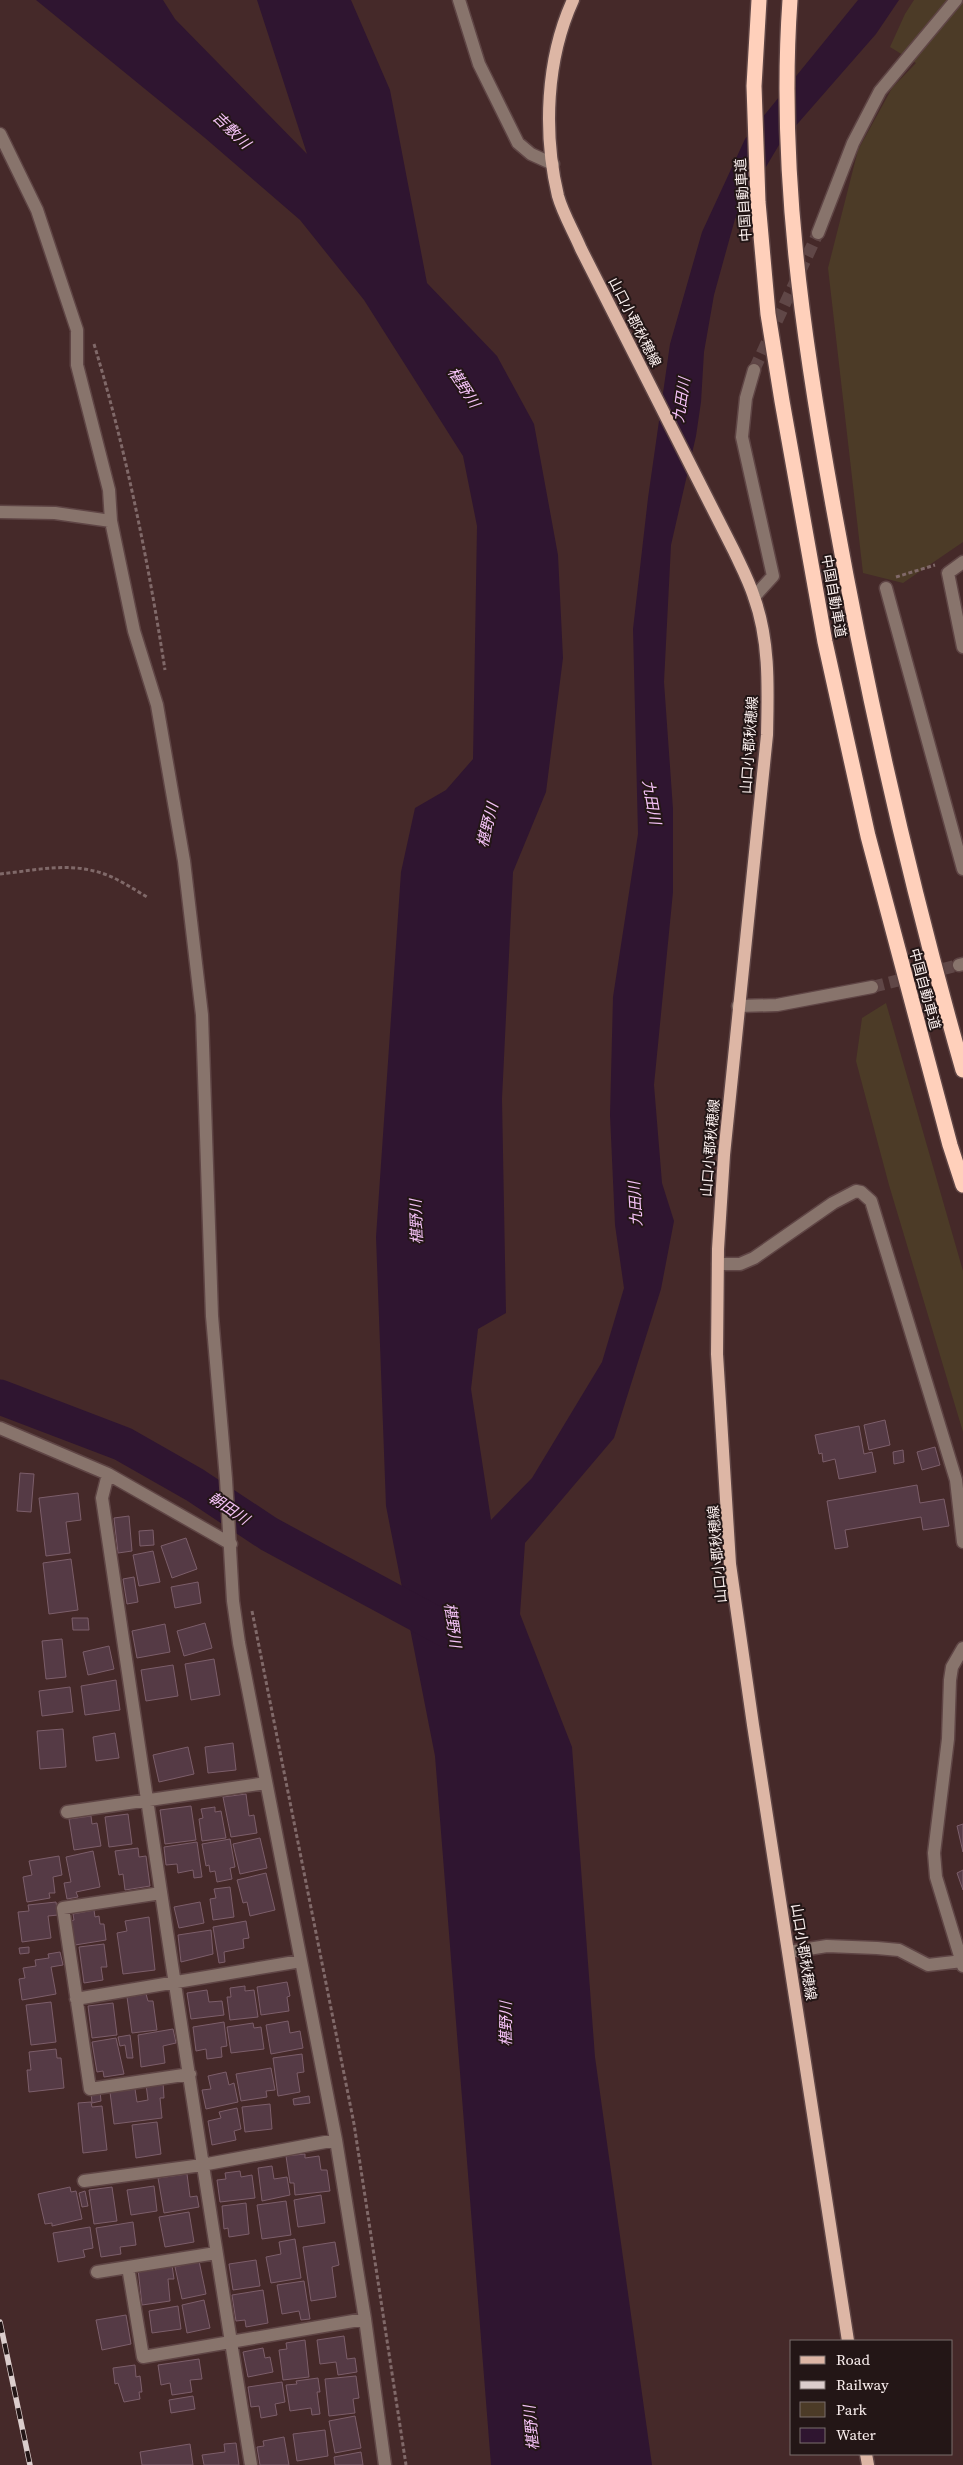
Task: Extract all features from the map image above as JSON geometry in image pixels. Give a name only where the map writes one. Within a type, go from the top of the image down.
[{"type":"highway","name":"中国自動車道","points":[[759,0],[754,86],[756,164],[768,314],[782,400],[826,642],[868,836],[948,1136],[963,1185]]},
{"type":"highway","name":"中国自動車道","points":[[790,2],[787,107],[796,259],[813,396],[850,604],[901,832],[963,1070]]},
{"type":"main road","name":"山口小郡秋穂線","points":[[573,0],[565,17],[552,73],[549,118],[553,164],[559,197],[581,249],[734,551],[754,597],[763,632],[768,678],[767,735],[724,1155],[718,1264],[717,1354],[730,1564],[848,2340]]},
{"type":"street","points":[[459,0],[479,64],[518,143],[531,154],[553,164]]},
{"type":"street","points":[[818,233],[853,144],[880,91],[956,0]]},
{"type":"street","points":[[0,134],[37,210],[77,330],[77,365],[109,490],[112,521],[134,631],[157,705],[184,861],[202,1015],[212,1316],[231,1544],[233,1601],[239,1642],[336,2140],[366,2320],[385,2465]]},
{"type":"street","points":[[754,370],[746,398],[742,437],[773,576],[754,597]]},
{"type":"street","points":[[0,512],[55,514],[112,521]]},
{"type":"street","points":[[963,562],[948,573],[963,647]]},
{"type":"street","points":[[886,588],[963,869]]},
{"type":"street","points":[[738,1006],[777,1005],[872,987]]},
{"type":"street","points":[[718,1264],[740,1264],[754,1258],[833,1203],[856,1191],[861,1192],[871,1201],[956,1480],[961,1508],[963,1542]]},
{"type":"street","points":[[0,1428],[108,1474],[231,1544]]},
{"type":"street","points":[[108,1474],[102,1498],[202,2164],[251,2465]]},
{"type":"street","points":[[789,1952],[827,1946],[877,1948],[899,1950],[928,1965],[962,1962],[936,1877],[934,1853],[948,1739],[950,1680],[952,1668],[963,1648]]},
{"type":"street","points":[[67,1812],[266,1783]]},
{"type":"street","points":[[161,1893],[63,1908],[90,2089],[190,2074]]},
{"type":"street","points":[[76,1999],[301,1961]]},
{"type":"street","points":[[84,2181],[202,2164],[336,2140]]},
{"type":"street","points":[[97,2272],[216,2253]]},
{"type":"street","points":[[128,2267],[143,2357],[366,2320]]},
{"type":"path","points":[[894,577],[928,567]]},
{"type":"path","points":[[0,874],[57,868],[94,870],[121,882],[147,897]]},
{"type":"green space","points":[[914,0],[963,0],[963,542],[903,583],[863,573],[828,268],[858,150],[892,88],[916,63],[890,47],[905,14]]},
{"type":"green space","points":[[886,1003],[963,1271],[963,1432],[889,1185],[856,1061],[862,1018]]},
{"type":"water","points":[[36,0],[163,0],[175,19],[307,154],[257,0],[351,0],[390,90],[427,283],[497,356],[534,424],[558,555],[563,658],[546,792],[513,872],[502,1099],[506,1313],[478,1329],[471,1389],[491,1520],[532,1478],[602,1362],[624,1288],[615,1225],[610,1115],[613,997],[638,834],[633,629],[648,498],[670,344],[702,232],[745,139],[858,0],[899,0],[876,34],[779,145],[735,219],[714,295],[704,352],[701,402],[696,436],[671,545],[664,682],[673,809],[673,892],[654,1085],[662,1183],[674,1221],[661,1289],[614,1438],[525,1543],[520,1614],[572,1747],[595,2057],[652,2465],[491,2465],[435,1756],[386,1506],[376,1237],[401,872],[415,808],[446,790],[473,759],[477,526],[463,456],[364,300],[300,220],[205,138]]},
{"type":"building","points":[[885,1420],[890,1445],[869,1450],[864,1425]]},
{"type":"building","points":[[859,1426],[864,1454],[872,1452],[876,1472],[839,1479],[835,1459],[823,1462],[822,1453],[819,1454],[815,1435]]},
{"type":"building","points":[[935,1447],[940,1465],[922,1470],[917,1452]]},
{"type":"building","points":[[903,1450],[904,1462],[894,1464],[893,1452]]},
{"type":"building","points":[[20,1473],[34,1474],[31,1512],[17,1511]]},
{"type":"building","points":[[917,1485],[920,1503],[944,1499],[949,1526],[923,1530],[921,1517],[845,1530],[848,1547],[835,1549],[827,1501]]},
{"type":"building","points":[[78,1493],[81,1520],[66,1522],[70,1553],[46,1556],[39,1498]]},
{"type":"building","points":[[129,1516],[132,1551],[118,1553],[114,1518]]},
{"type":"building","points":[[153,1530],[154,1545],[140,1546],[139,1531]]},
{"type":"building","points":[[186,1538],[197,1569],[172,1578],[161,1546]]},
{"type":"building","points":[[153,1551],[160,1582],[139,1586],[133,1555]]},
{"type":"building","points":[[71,1559],[78,1610],[49,1614],[43,1563]]},
{"type":"building","points":[[134,1577],[138,1602],[127,1604],[123,1579]]},
{"type":"building","points":[[198,1582],[201,1603],[175,1608],[171,1587]]},
{"type":"building","points":[[72,1618],[88,1618],[89,1630],[73,1630]]},
{"type":"building","points":[[205,1623],[212,1648],[184,1656],[177,1631]]},
{"type":"building","points":[[165,1624],[170,1652],[137,1658],[132,1631]]},
{"type":"building","points":[[62,1639],[66,1677],[46,1679],[42,1641]]},
{"type":"building","points":[[109,1646],[114,1669],[88,1675],[83,1652]]},
{"type":"building","points":[[214,1659],[220,1695],[191,1700],[185,1664]]},
{"type":"building","points":[[173,1665],[178,1696],[146,1701],[141,1670]]},
{"type":"building","points":[[116,1680],[120,1710],[85,1715],[81,1686]]},
{"type":"building","points":[[70,1687],[73,1712],[42,1716],[39,1691]]},
{"type":"building","points":[[63,1729],[66,1767],[40,1769],[37,1731]]},
{"type":"building","points":[[115,1733],[119,1758],[96,1761],[93,1737]]},
{"type":"building","points":[[233,1743],[236,1770],[208,1773],[205,1747]]},
{"type":"building","points":[[188,1747],[194,1774],[159,1782],[153,1755]]},
{"type":"building","points":[[246,1794],[249,1816],[254,1815],[257,1833],[231,1837],[223,1797]]},
{"type":"building","points":[[191,1806],[196,1840],[165,1844],[160,1810]]},
{"type":"building","points":[[215,1807],[215,1812],[221,1811],[226,1838],[202,1841],[199,1819],[203,1818],[201,1809]]},
{"type":"building","points":[[128,1814],[132,1844],[109,1847],[105,1817]]},
{"type":"building","points":[[91,1816],[92,1824],[97,1823],[101,1846],[74,1850],[69,1819]]},
{"type":"building","points":[[963,1824],[963,1852],[957,1826]]},
{"type":"building","points":[[260,1838],[267,1868],[240,1874],[233,1844]]},
{"type":"building","points":[[230,1839],[235,1867],[230,1868],[232,1879],[217,1882],[215,1871],[210,1872],[209,1865],[206,1866],[202,1844]]},
{"type":"building","points":[[197,1842],[202,1877],[194,1878],[193,1870],[178,1873],[177,1864],[166,1865],[164,1847]]},
{"type":"building","points":[[138,1848],[139,1857],[146,1856],[150,1886],[125,1890],[123,1874],[119,1875],[115,1851]]},
{"type":"building","points":[[93,1851],[100,1887],[76,1892],[78,1897],[67,1899],[64,1883],[71,1882],[66,1857]]},
{"type":"building","points":[[59,1856],[62,1875],[53,1877],[55,1893],[49,1893],[50,1898],[27,1902],[23,1877],[32,1875],[29,1861]]},
{"type":"building","points":[[963,1870],[963,1890],[957,1873]]},
{"type":"building","points":[[266,1873],[275,1910],[250,1916],[247,1902],[243,1903],[237,1880]]},
{"type":"building","points":[[230,1887],[234,1917],[213,1920],[210,1899],[216,1898],[214,1889]]},
{"type":"building","points":[[56,1902],[58,1915],[48,1916],[51,1938],[22,1942],[18,1912],[29,1911],[28,1905]]},
{"type":"building","points":[[200,1902],[204,1923],[179,1928],[174,1907]]},
{"type":"building","points":[[94,1910],[95,1917],[99,1916],[100,1924],[104,1924],[106,1940],[75,1945],[71,1921],[74,1920],[73,1914]]},
{"type":"building","points":[[149,1917],[155,1970],[123,1974],[117,1933],[127,1931],[125,1921]]},
{"type":"building","points":[[246,1921],[249,1938],[243,1939],[244,1948],[224,1952],[225,1962],[219,1963],[213,1927]]},
{"type":"building","points":[[211,1930],[213,1954],[181,1962],[178,1935]]},
{"type":"building","points":[[104,1944],[107,1967],[101,1967],[103,1980],[84,1983],[79,1947]]},
{"type":"building","points":[[29,1947],[29,1953],[20,1954],[19,1948]]},
{"type":"building","points":[[60,1952],[63,1965],[51,1967],[56,1994],[22,2000],[19,1979],[25,1978],[23,1968],[36,1966],[35,1960],[49,1958],[48,1954]]},
{"type":"building","points":[[287,1982],[290,1996],[287,1997],[289,2011],[261,2015],[257,1987]]},
{"type":"building","points":[[245,1986],[245,1991],[254,1990],[258,2017],[230,2020],[227,1997],[231,1997],[230,1988]]},
{"type":"building","points":[[207,1990],[209,2002],[222,2001],[224,2015],[191,2019],[187,1993]]},
{"type":"building","points":[[146,1994],[148,2001],[153,2001],[157,2030],[132,2033],[127,1997]]},
{"type":"building","points":[[51,2002],[56,2042],[31,2045],[26,2005]]},
{"type":"building","points":[[113,2003],[117,2035],[92,2038],[88,2006]]},
{"type":"building","points":[[288,2021],[290,2033],[300,2031],[303,2048],[271,2054],[266,2025]]},
{"type":"building","points":[[224,2022],[227,2046],[221,2047],[222,2057],[207,2059],[206,2049],[196,2051],[193,2027]]},
{"type":"building","points":[[253,2023],[254,2028],[261,2027],[264,2049],[231,2053],[227,2027]]},
{"type":"building","points":[[173,2029],[176,2043],[163,2046],[165,2063],[141,2067],[138,2035]]},
{"type":"building","points":[[130,2035],[133,2058],[127,2058],[125,2045],[120,2046],[118,2037]]},
{"type":"building","points":[[116,2038],[124,2074],[104,2077],[103,2071],[97,2072],[92,2042]]},
{"type":"building","points":[[56,2049],[57,2058],[61,2058],[64,2088],[29,2092],[27,2070],[31,2070],[29,2052]]},
{"type":"building","points":[[302,2054],[304,2072],[297,2073],[300,2092],[278,2096],[273,2058]]},
{"type":"building","points":[[271,2068],[275,2090],[266,2091],[267,2097],[241,2101],[236,2074]]},
{"type":"building","points":[[226,2072],[229,2085],[234,2083],[238,2102],[206,2109],[202,2090],[211,2089],[208,2076]]},
{"type":"building","points":[[163,2082],[164,2098],[160,2098],[162,2118],[114,2124],[110,2092],[135,2089],[137,2102],[148,2100],[146,2084]]},
{"type":"building","points":[[100,2091],[101,2101],[92,2103],[91,2092]]},
{"type":"building","points":[[309,2096],[310,2103],[294,2105],[293,2099]]},
{"type":"building","points":[[91,2102],[92,2107],[102,2106],[107,2150],[83,2153],[78,2103]]},
{"type":"building","points":[[270,2104],[272,2129],[245,2132],[242,2107]]},
{"type":"building","points":[[237,2108],[241,2129],[234,2131],[236,2140],[212,2145],[208,2121],[221,2118],[219,2112]]},
{"type":"building","points":[[157,2122],[161,2154],[136,2158],[132,2125]]},
{"type":"building","points":[[305,2154],[305,2158],[319,2156],[321,2170],[327,2170],[330,2191],[295,2195],[294,2183],[290,2183],[286,2156]]},
{"type":"building","points":[[272,2166],[274,2179],[287,2177],[290,2195],[262,2201],[258,2168]]},
{"type":"building","points":[[240,2171],[241,2177],[252,2175],[255,2198],[220,2202],[217,2180],[226,2179],[225,2173]]},
{"type":"building","points":[[187,2174],[190,2197],[197,2196],[199,2207],[164,2213],[158,2178]]},
{"type":"building","points":[[154,2186],[157,2211],[131,2215],[127,2190]]},
{"type":"building","points":[[70,2187],[71,2192],[76,2191],[82,2219],[52,2226],[52,2223],[45,2224],[38,2194]]},
{"type":"building","points":[[112,2187],[117,2221],[94,2224],[89,2190]]},
{"type":"building","points":[[85,2191],[88,2206],[82,2207],[79,2193]]},
{"type":"building","points":[[321,2195],[325,2223],[298,2227],[294,2200]]},
{"type":"building","points":[[286,2201],[291,2235],[262,2239],[257,2205]]},
{"type":"building","points":[[246,2203],[249,2234],[229,2237],[228,2228],[224,2229],[222,2206]]},
{"type":"building","points":[[189,2212],[194,2242],[165,2247],[159,2217]]},
{"type":"building","points":[[133,2222],[136,2245],[120,2247],[121,2254],[101,2257],[96,2228]]},
{"type":"building","points":[[90,2227],[93,2248],[83,2250],[85,2257],[58,2262],[53,2233]]},
{"type":"building","points":[[295,2239],[301,2278],[271,2283],[266,2257],[281,2254],[279,2242]]},
{"type":"building","points":[[335,2242],[339,2265],[332,2267],[336,2297],[311,2301],[303,2247]]},
{"type":"building","points":[[256,2260],[260,2286],[233,2290],[229,2264]]},
{"type":"building","points":[[199,2261],[206,2294],[182,2299],[175,2267]]},
{"type":"building","points":[[172,2265],[174,2279],[168,2279],[170,2301],[142,2305],[138,2269]]},
{"type":"building","points":[[304,2281],[310,2319],[301,2320],[299,2311],[282,2314],[277,2285]]},
{"type":"building","points":[[263,2290],[268,2323],[246,2327],[245,2320],[236,2321],[232,2295]]},
{"type":"building","points":[[204,2300],[210,2328],[187,2333],[182,2305]]},
{"type":"building","points":[[178,2306],[181,2329],[152,2333],[149,2311]]},
{"type":"building","points":[[126,2315],[131,2344],[102,2350],[96,2320]]},
{"type":"building","points":[[344,2336],[347,2359],[355,2358],[357,2372],[338,2375],[336,2362],[320,2364],[317,2340]]},
{"type":"building","points":[[305,2340],[309,2377],[283,2380],[279,2350],[287,2349],[286,2343]]},
{"type":"building","points":[[263,2348],[265,2358],[270,2357],[273,2372],[248,2377],[243,2352]]},
{"type":"building","points":[[199,2359],[202,2379],[190,2380],[192,2392],[172,2395],[170,2383],[161,2385],[158,2365]]},
{"type":"building","points":[[135,2365],[136,2377],[140,2376],[142,2392],[139,2392],[140,2399],[124,2402],[118,2383],[115,2384],[113,2368]]},
{"type":"building","points":[[356,2376],[359,2398],[353,2399],[355,2413],[329,2416],[325,2379]]},
{"type":"building","points":[[318,2378],[320,2392],[317,2392],[320,2414],[312,2415],[311,2408],[290,2411],[286,2385],[297,2384],[296,2381]]},
{"type":"building","points":[[282,2382],[285,2402],[275,2404],[277,2415],[261,2418],[259,2406],[251,2407],[248,2387]]},
{"type":"building","points":[[193,2396],[195,2409],[171,2413],[169,2400]]},
{"type":"building","points":[[355,2416],[361,2448],[335,2453],[329,2421]]},
{"type":"building","points":[[325,2430],[328,2456],[297,2461],[293,2434]]},
{"type":"building","points":[[284,2437],[289,2465],[260,2465],[257,2447],[264,2446],[263,2441]]},
{"type":"building","points":[[236,2443],[239,2465],[204,2465],[202,2455],[225,2452],[224,2444]]},
{"type":"building","points":[[190,2444],[193,2465],[142,2465],[140,2452]]},
{"type":"building","points":[[361,2452],[363,2465],[335,2465],[334,2457]]},
{"type":"waterway","name":"朝田川","points":[[0,1397],[123,1444],[195,1485],[269,1534],[447,1630]]},
{"type":"tunnel","points":[[754,370],[818,233]]},
{"type":"tunnel","points":[[872,987],[959,965]]},
{"type":"railway","points":[[0,2322],[30,2465]]},
{"type":"water label","name":"吉敷川","points":[[232,130]]},
{"type":"water label","name":"椹野川","points":[[464,387]]},
{"type":"water label","name":"九田川","points":[[681,400]]},
{"type":"water label","name":"九田川","points":[[652,802]]},
{"type":"water label","name":"椹野川","points":[[487,825]]},
{"type":"water label","name":"九田川","points":[[635,1204]]},
{"type":"water label","name":"椹野川","points":[[416,1222]]},
{"type":"water label","name":"椹野川","points":[[453,1625]]},
{"type":"water label","name":"椹野川","points":[[505,2024]]},
{"type":"water label","name":"椹野川","points":[[531,2428]]}]
